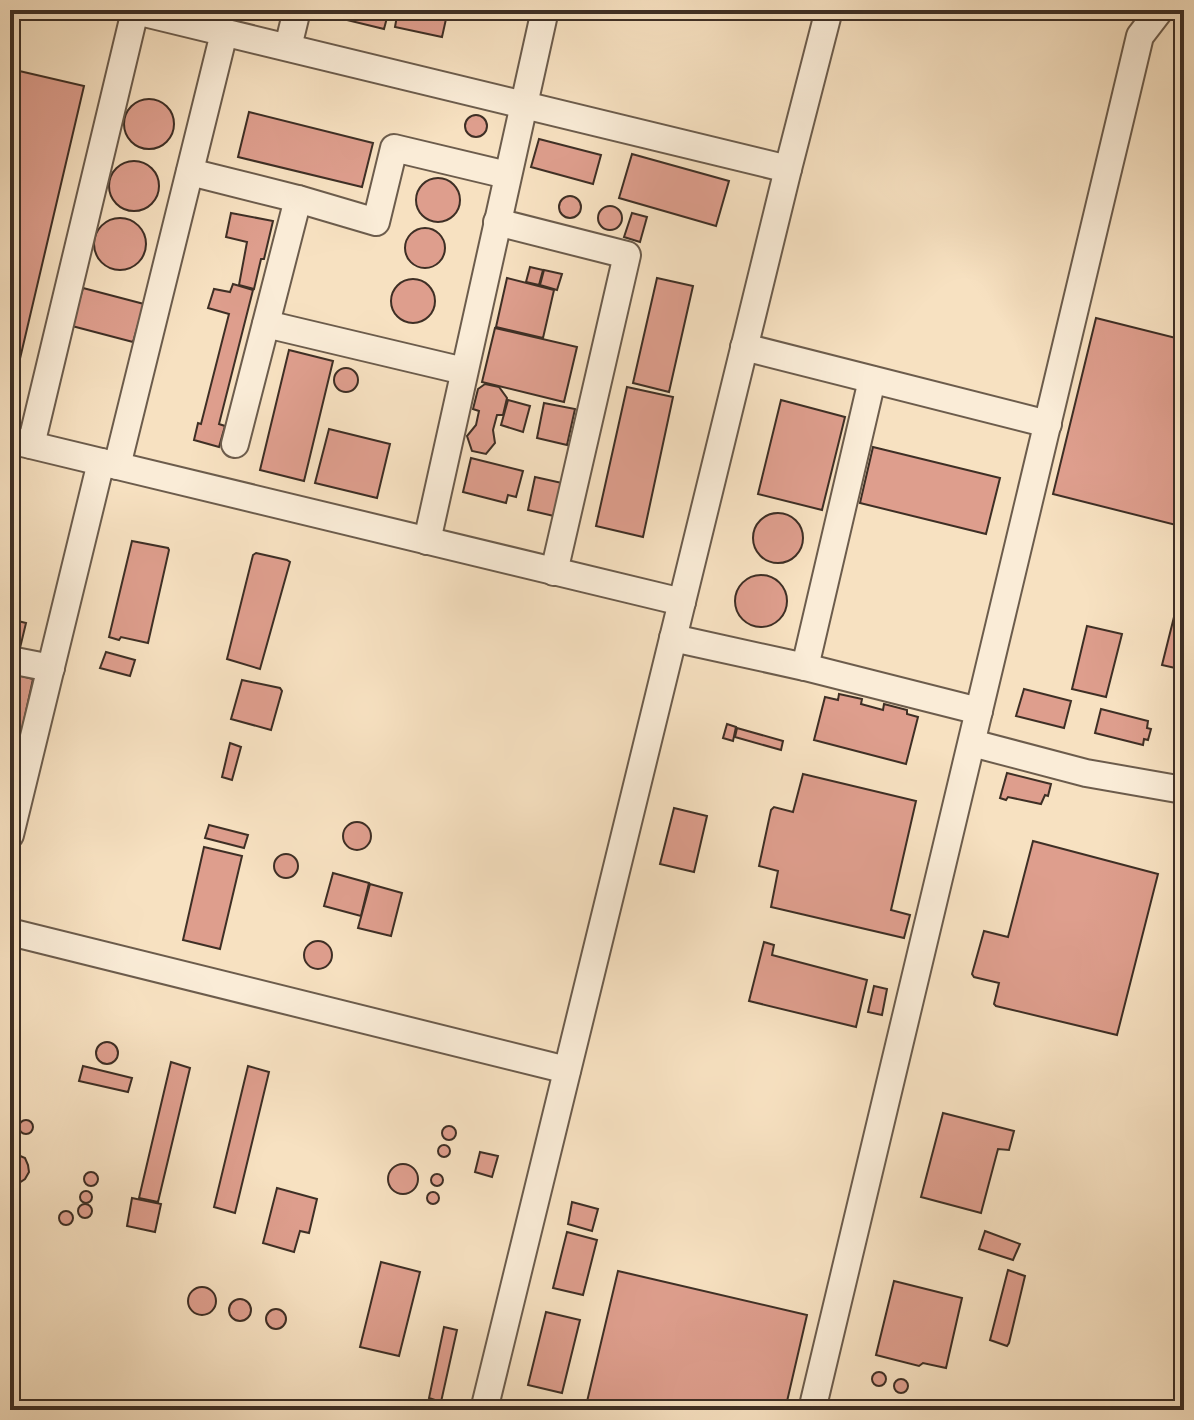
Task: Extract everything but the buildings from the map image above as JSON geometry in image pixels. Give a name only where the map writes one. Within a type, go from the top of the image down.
[{"type":"lane","points":[[682,602],[20,443],[134,10],[788,169]]},
{"type":"lane","points":[[288,47],[297,10]]},
{"type":"lane","points":[[427,541],[545,10]]},
{"type":"lane","points":[[484,1410],[829,10]]},
{"type":"lane","points":[[812,1410],[1140,36],[1160,10]]},
{"type":"lane","points":[[10,835],[51,668],[190,172],[224,33]]},
{"type":"lane","points":[[190,172],[376,222],[394,148],[507,175]]},
{"type":"lane","points":[[235,444],[298,199]]},
{"type":"lane","points":[[497,222],[627,255],[554,572]]},
{"type":"lane","points":[[266,324],[464,371]]},
{"type":"lane","points":[[744,347],[1048,424]]},
{"type":"lane","points":[[805,667],[872,380]]},
{"type":"lane","points":[[673,638],[805,667],[979,711]]},
{"type":"lane","points":[[10,660],[51,668]]},
{"type":"lane","points":[[972,743],[1086,773],[1183,790],[1184,787]]},
{"type":"lane","points":[[10,932],[567,1070]]}]
